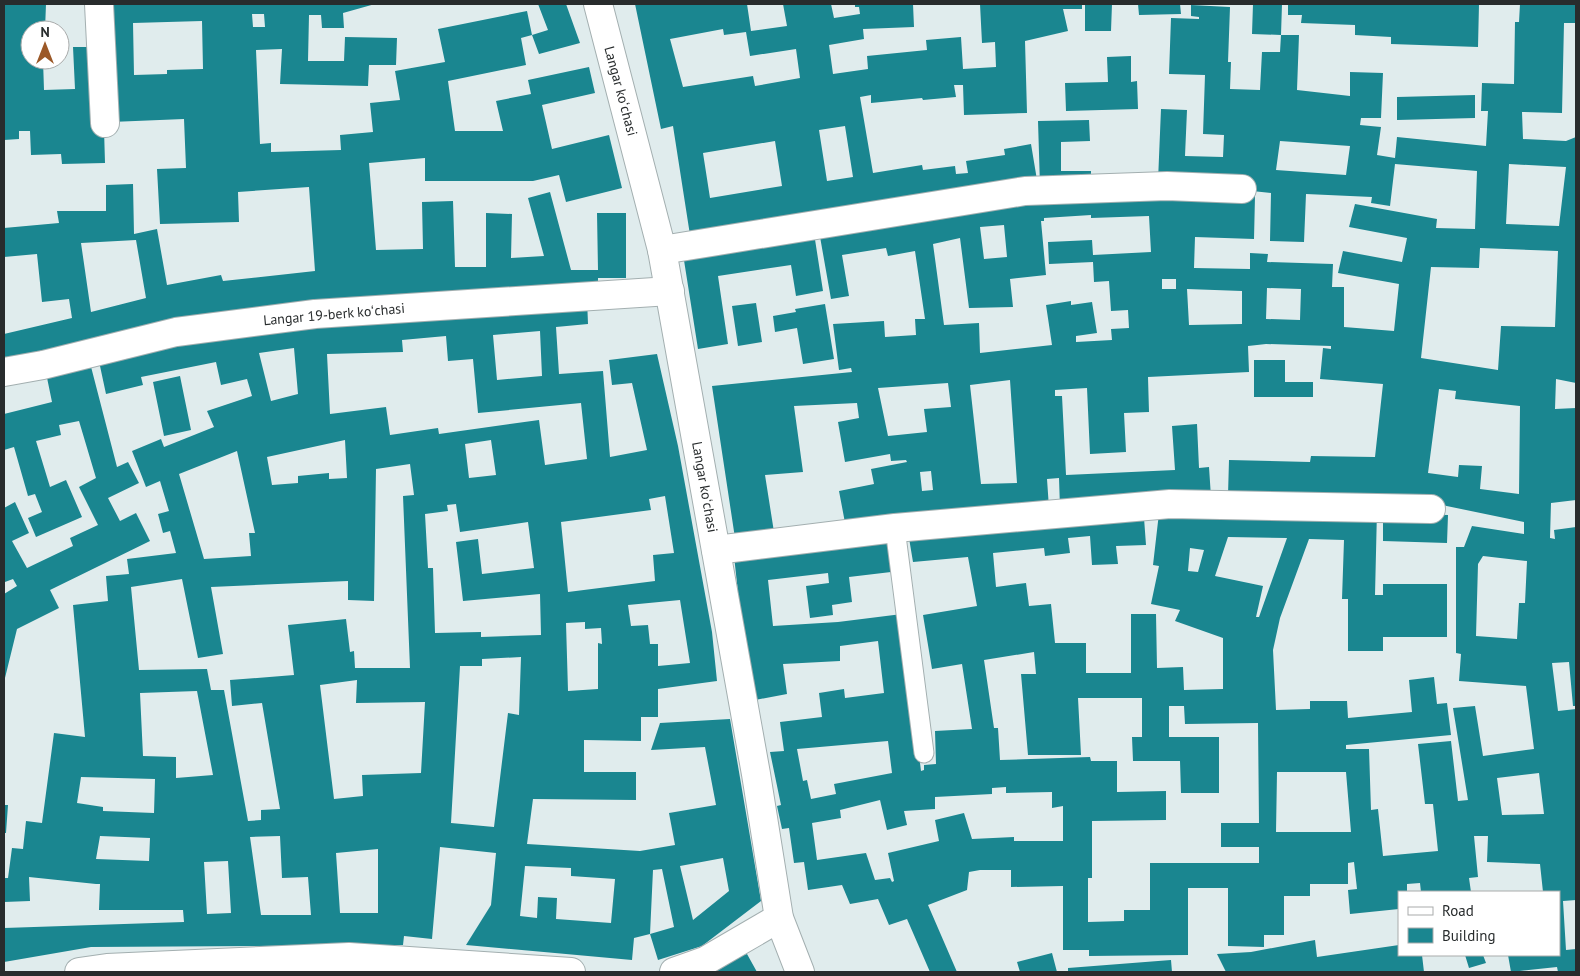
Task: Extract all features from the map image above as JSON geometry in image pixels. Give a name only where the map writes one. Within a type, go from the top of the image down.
[{"type":"street","points":[[99,4],[105,123]]},
{"type":"street","name":"Langar koʻchasi","points":[[598,4],[662,250],[756,774],[779,918],[800,972]]},
{"type":"street","points":[[662,250],[1025,190],[1167,186],[1242,189]]},
{"type":"street","name":"Langar 19-berk koʻchasi","points":[[4,372],[176,332],[315,314],[670,291]]},
{"type":"street","points":[[716,550],[895,528],[1170,504],[1431,509]]},
{"type":"street","points":[[674,972],[705,961],[779,918]]},
{"type":"street","points":[[79,972],[349,957],[571,972]]},
{"type":"lane","points":[[895,528],[924,753]]},
{"type":"building","points":[[4,4],[46,4],[45,20],[20,20],[20,70],[43,70],[44,90],[75,89],[73,47],[95,47],[104,129],[105,163],[62,164],[61,154],[31,155],[30,131],[19,131],[19,139],[4,140]]},
{"type":"building","points":[[107,4],[375,4],[343,13],[344,28],[322,28],[321,15],[309,15],[308,61],[344,61],[345,37],[397,38],[396,65],[369,65],[368,86],[280,84],[282,49],[256,50],[260,144],[271,143],[271,152],[341,150],[340,135],[373,132],[370,103],[400,100],[395,71],[445,62],[438,29],[527,11],[532,35],[521,38],[526,65],[448,81],[455,131],[503,131],[496,101],[531,94],[528,80],[589,67],[595,93],[542,105],[552,149],[609,135],[622,188],[566,202],[559,175],[533,181],[425,181],[425,158],[369,163],[376,250],[423,249],[422,202],[453,201],[455,267],[486,267],[486,213],[512,214],[511,258],[544,256],[528,198],[550,192],[571,270],[598,270],[597,213],[626,213],[626,278],[598,278],[598,288],[4,368],[4,334],[72,318],[69,299],[42,302],[37,254],[4,257],[4,228],[59,223],[57,211],[106,211],[106,185],[133,184],[134,234],[157,229],[167,285],[221,275],[223,281],[315,271],[309,187],[238,192],[239,222],[160,224],[157,169],[186,168],[184,119],[111,122]],"holes":[[[252,14],[264,14],[265,27],[253,27]],[[202,21],[203,69],[167,70],[167,74],[134,75],[133,23]],[[136,240],[146,298],[91,312],[81,243]]]},
{"type":"building","points":[[538,4],[566,4],[580,43],[539,54],[532,35],[548,30]]},
{"type":"building","points":[[635,4],[747,4],[751,31],[787,26],[783,4],[831,4],[834,18],[860,14],[859,7],[855,7],[855,4],[913,4],[914,27],[863,29],[864,39],[829,45],[833,74],[868,69],[867,56],[927,50],[926,40],[961,37],[963,69],[996,67],[995,42],[982,43],[980,4],[1082,4],[1082,9],[1063,9],[1068,31],[1025,41],[1027,113],[964,115],[963,85],[954,85],[956,97],[871,103],[871,95],[860,97],[873,173],[922,165],[923,170],[955,166],[956,174],[968,173],[966,161],[1005,155],[1004,149],[1031,144],[1037,180],[690,235],[673,126],[661,129]],"holes":[[[723,29],[724,35],[746,32],[750,56],[796,49],[800,78],[755,86],[753,76],[683,87],[670,39]],[[845,126],[853,177],[827,181],[819,130]],[[775,141],[782,186],[710,198],[703,153]]]},
{"type":"building","points":[[1085,4],[1112,4],[1111,31],[1085,31]]},
{"type":"building","points":[[1138,4],[1180,4],[1181,14],[1139,15]]},
{"type":"building","points":[[1253,4],[1282,4],[1281,35],[1252,34]]},
{"type":"building","points":[[1288,4],[1479,4],[1478,47],[1391,44],[1391,37],[1355,35],[1355,25],[1301,23],[1302,15],[1288,15]]},
{"type":"building","points":[[1520,4],[1576,4],[1576,23],[1564,23],[1562,113],[1522,112],[1523,139],[1566,141],[1576,137],[1576,383],[1556,379],[1555,409],[1576,408],[1576,500],[1551,503],[1550,538],[1555,539],[1554,530],[1576,527],[1576,706],[1573,706],[1569,662],[1552,663],[1558,711],[1576,709],[1576,900],[1563,901],[1566,950],[1576,949],[1576,972],[1558,972],[1557,967],[1511,972],[1508,956],[1560,956],[1560,891],[1543,891],[1540,864],[1487,862],[1488,836],[1474,836],[1478,877],[1469,878],[1471,891],[1421,891],[1420,883],[1407,884],[1407,891],[1398,891],[1398,909],[1350,914],[1348,890],[1357,889],[1354,862],[1348,863],[1348,884],[1310,884],[1310,896],[1284,896],[1284,935],[1264,935],[1264,947],[1228,946],[1228,888],[1188,888],[1188,955],[1089,956],[1089,950],[1063,950],[1063,886],[1011,887],[1011,870],[980,870],[969,872],[967,890],[928,905],[957,972],[930,972],[907,919],[889,925],[878,899],[850,904],[842,885],[808,890],[804,862],[794,863],[789,828],[782,829],[777,806],[781,805],[770,752],[784,751],[780,722],[822,717],[819,693],[844,689],[845,698],[884,693],[878,641],[840,646],[840,661],[783,664],[787,694],[750,701],[734,556],[887,538],[891,572],[849,577],[852,602],[832,605],[833,615],[810,618],[806,586],[829,583],[828,573],[768,580],[773,626],[838,622],[902,614],[921,771],[924,770],[924,765],[936,764],[935,731],[972,729],[962,664],[932,669],[923,615],[977,606],[968,557],[913,562],[909,538],[1144,518],[1146,545],[1116,546],[1118,564],[1092,565],[1090,536],[1068,538],[1070,553],[1045,556],[1044,548],[993,553],[996,587],[1026,583],[1029,606],[1051,604],[1055,643],[1086,643],[1086,673],[1131,673],[1131,614],[1156,614],[1157,668],[1183,667],[1184,690],[1223,689],[1223,638],[1175,621],[1180,610],[1151,604],[1159,566],[1153,565],[1159,513],[1377,510],[1375,595],[1383,595],[1383,584],[1447,584],[1447,637],[1383,637],[1383,651],[1348,651],[1348,599],[1342,599],[1344,540],[1309,539],[1280,618],[1273,650],[1276,710],[1310,709],[1310,701],[1347,701],[1348,718],[1412,712],[1409,680],[1434,677],[1437,704],[1447,703],[1451,735],[1346,745],[1346,749],[1369,749],[1371,810],[1378,809],[1383,856],[1438,851],[1433,804],[1425,804],[1418,744],[1451,741],[1458,801],[1468,800],[1453,708],[1475,706],[1483,756],[1534,749],[1526,686],[1459,681],[1461,654],[1456,653],[1456,547],[1464,547],[1472,526],[1524,534],[1524,522],[1408,498],[1228,495],[1229,460],[1310,462],[1311,456],[1375,457],[1383,384],[1320,379],[1323,348],[1331,349],[1331,346],[1266,344],[1248,346],[1249,372],[1148,377],[1149,412],[1124,413],[1126,452],[1090,454],[1087,388],[1055,390],[1055,396],[1062,396],[1066,475],[1175,470],[1172,426],[1197,424],[1199,468],[1209,467],[1211,497],[1060,508],[1059,478],[1047,479],[1049,508],[846,528],[839,491],[874,484],[871,469],[907,462],[906,460],[891,461],[890,454],[845,462],[838,422],[859,418],[857,403],[794,406],[803,472],[765,475],[774,532],[735,538],[712,386],[852,372],[851,368],[839,370],[833,324],[884,321],[885,337],[916,335],[915,319],[925,319],[915,251],[888,256],[886,248],[842,255],[849,296],[831,299],[819,231],[976,204],[1172,194],[1255,196],[1254,239],[1195,237],[1194,268],[1250,269],[1250,253],[1268,254],[1267,262],[1333,264],[1332,287],[1344,287],[1344,327],[1394,331],[1399,284],[1338,273],[1343,251],[1402,262],[1407,238],[1349,227],[1355,204],[1437,219],[1436,228],[1475,229],[1477,171],[1395,164],[1390,206],[1371,203],[1372,197],[1306,194],[1304,242],[1270,241],[1271,193],[1158,181],[1161,109],[1187,110],[1185,156],[1223,157],[1224,135],[1203,134],[1205,75],[1169,74],[1171,18],[1199,19],[1199,17],[1191,16],[1191,5],[1230,7],[1228,62],[1231,62],[1230,89],[1260,90],[1262,52],[1280,52],[1281,35],[1299,35],[1297,90],[1350,96],[1350,72],[1383,73],[1381,118],[1361,118],[1360,125],[1381,127],[1377,155],[1395,158],[1397,137],[1486,146],[1488,111],[1481,111],[1482,83],[1514,84],[1515,22],[1519,22]],"holes":[[[1280,141],[1350,146],[1346,175],[1276,170]],[[1509,164],[1566,167],[1559,226],[1506,224]],[[1091,215],[1091,218],[1149,216],[1151,252],[1093,255],[1092,240],[1048,242],[1049,264],[1093,262],[1094,282],[1109,281],[1111,311],[1128,310],[1129,328],[1111,329],[1112,340],[1076,342],[1076,336],[1097,333],[1092,302],[1071,305],[1071,301],[1046,305],[1052,345],[980,353],[979,323],[944,325],[933,244],[960,238],[969,308],[1013,307],[1010,279],[1046,275],[1041,221],[1044,221],[1044,218]],[[1004,225],[1007,257],[984,259],[980,227]],[[1480,248],[1558,251],[1555,327],[1501,326],[1498,370],[1421,358],[1431,267],[1479,268]],[[1162,279],[1176,279],[1176,289],[1162,289]],[[1267,288],[1301,289],[1300,320],[1266,319]],[[1187,289],[1242,291],[1242,324],[1189,325]],[[1010,380],[1017,483],[981,484],[970,385]],[[948,383],[951,407],[924,409],[927,432],[888,436],[878,388]],[[1439,389],[1456,391],[1455,399],[1520,406],[1519,494],[1480,489],[1482,466],[1459,465],[1458,477],[1428,473]],[[931,471],[933,490],[922,491],[920,472]],[[1228,537],[1287,538],[1259,617],[1256,617],[1263,586],[1215,576]],[[1190,548],[1204,550],[1198,572],[1188,571]],[[1483,556],[1527,561],[1525,603],[1519,603],[1517,639],[1476,636],[1478,564]],[[1034,652],[1036,674],[1021,674],[1028,755],[1081,755],[1078,698],[1142,698],[1142,737],[1132,737],[1133,761],[1180,761],[1181,793],[1219,793],[1219,737],[1169,737],[1169,706],[1184,706],[1185,724],[1258,723],[1259,823],[1221,823],[1221,847],[1259,847],[1259,863],[1150,863],[1150,910],[1124,910],[1124,921],[1088,922],[1088,878],[1092,878],[1092,821],[1166,820],[1166,791],[1117,792],[1117,761],[1091,761],[1090,757],[1000,760],[998,728],[994,728],[984,660]],[[888,741],[892,773],[834,784],[836,794],[811,799],[807,780],[803,781],[797,749]],[[1277,772],[1346,772],[1351,832],[1276,832]],[[1539,773],[1544,814],[1502,815],[1497,778]],[[1006,787],[1006,793],[1052,792],[1052,808],[1063,806],[1063,841],[1014,841],[1014,837],[972,839],[964,813],[935,820],[939,841],[888,853],[894,881],[892,882],[890,878],[875,880],[866,853],[817,860],[812,823],[841,818],[840,810],[880,800],[887,830],[907,825],[904,811],[935,809],[935,797],[992,794],[992,788]]]},
{"type":"building","points":[[1131,56],[1131,82],[1137,81],[1138,109],[1066,111],[1065,83],[1108,82],[1107,57]]},
{"type":"building","points":[[1475,95],[1475,118],[1397,120],[1397,97]]},
{"type":"building","points":[[1089,120],[1090,141],[1061,142],[1061,171],[1091,171],[1091,184],[1040,186],[1038,121]]},
{"type":"building","points":[[814,233],[823,291],[796,296],[791,265],[718,276],[728,344],[698,349],[683,254]]},
{"type":"building","points":[[587,299],[588,324],[556,327],[559,374],[603,371],[610,457],[647,450],[632,383],[612,385],[609,360],[657,354],[678,446],[712,632],[717,681],[658,689],[658,717],[641,717],[641,741],[584,740],[584,772],[636,772],[636,800],[533,799],[527,844],[640,851],[675,845],[669,813],[716,805],[705,747],[651,750],[660,723],[730,719],[761,901],[702,946],[658,960],[650,934],[634,938],[632,960],[466,945],[491,905],[496,853],[440,847],[432,939],[404,936],[403,945],[91,947],[4,962],[4,928],[184,922],[183,910],[99,910],[100,884],[29,877],[30,901],[4,902],[4,878],[8,878],[12,848],[23,849],[26,821],[42,823],[54,733],[85,737],[73,605],[108,601],[106,576],[129,574],[127,559],[176,553],[170,531],[163,533],[158,514],[169,511],[160,481],[146,487],[132,451],[161,439],[164,447],[214,427],[207,411],[252,396],[247,379],[221,385],[216,362],[141,377],[143,385],[106,394],[100,366],[108,352],[234,327]],"holes":[[[540,331],[542,376],[497,380],[493,335]],[[446,336],[448,361],[473,359],[478,413],[581,403],[587,459],[545,465],[539,420],[439,434],[438,428],[390,435],[386,407],[330,414],[327,354],[403,352],[402,340]],[[294,348],[298,394],[271,401],[259,353]],[[345,440],[347,478],[329,479],[329,473],[298,476],[298,483],[272,485],[267,457]],[[491,440],[496,475],[469,478],[465,444]],[[237,451],[255,533],[249,533],[251,556],[204,559],[179,474]],[[410,464],[414,495],[403,496],[410,668],[355,668],[354,651],[350,652],[346,619],[288,625],[294,675],[230,680],[232,706],[262,703],[280,809],[261,810],[261,820],[248,821],[224,690],[211,690],[207,669],[139,670],[131,587],[182,579],[198,658],[223,654],[211,587],[348,581],[348,600],[374,601],[376,469]],[[665,496],[674,553],[653,555],[655,581],[568,592],[561,522],[651,510],[649,499]],[[456,504],[460,532],[528,522],[534,568],[482,574],[478,539],[456,542],[463,601],[540,594],[541,635],[481,637],[481,632],[435,633],[433,568],[428,568],[425,514],[448,511],[447,505]],[[680,600],[690,663],[658,666],[658,644],[650,644],[648,625],[631,626],[628,605]],[[585,622],[585,629],[601,628],[602,644],[598,643],[598,689],[568,691],[566,623]],[[521,657],[519,715],[508,713],[494,827],[451,823],[460,666],[482,666],[482,659]],[[357,680],[356,703],[425,702],[421,773],[362,775],[363,796],[334,799],[320,685]],[[197,691],[213,775],[176,778],[176,757],[143,756],[140,693]],[[81,777],[155,779],[154,813],[103,811],[103,807],[77,803]],[[100,836],[150,838],[149,861],[96,859]],[[280,836],[282,878],[308,877],[311,915],[261,915],[250,837]],[[378,849],[378,913],[340,913],[336,853]],[[723,858],[729,891],[693,920],[680,866]],[[228,861],[231,913],[207,914],[204,862]],[[525,866],[571,868],[571,876],[615,879],[611,923],[556,919],[557,898],[538,897],[537,918],[520,916]],[[662,869],[674,927],[650,934],[653,870]]]},
{"type":"building","points":[[756,303],[762,342],[738,346],[732,306]]},
{"type":"building","points":[[825,304],[834,359],[803,364],[797,328],[775,332],[773,316],[796,312],[795,309]]},
{"type":"building","points":[[89,359],[117,467],[128,462],[139,483],[108,498],[120,521],[136,513],[150,541],[50,590],[59,608],[17,629],[4,682],[4,594],[17,586],[13,579],[5,582],[4,580],[4,508],[15,502],[29,533],[12,541],[27,568],[73,546],[70,538],[98,525],[79,487],[96,478],[79,421],[59,425],[61,435],[36,441],[50,487],[66,480],[82,517],[36,537],[28,518],[42,512],[35,494],[28,496],[14,447],[4,450],[4,414],[52,402],[45,368]]},
{"type":"building","points":[[1254,360],[1285,360],[1285,382],[1313,382],[1313,397],[1254,397]]},
{"type":"building","points":[[180,376],[191,430],[164,436],[153,382]]},
{"type":"building","points":[[1383,513],[1448,515],[1447,543],[1383,541]]},
{"type":"building","points":[[4,805],[8,805],[6,833],[4,833]]},
{"type":"building","points":[[1315,940],[1317,957],[1398,945],[1398,956],[1422,956],[1424,972],[1226,972],[1217,954],[1251,952]]},
{"type":"building","points":[[1052,953],[1057,972],[1020,972],[1017,962]]},
{"type":"building","points":[[747,954],[757,972],[697,972]]},
{"type":"building","points":[[1465,956],[1483,956],[1486,963],[1469,968]]},
{"type":"building","points":[[1171,960],[1172,972],[1068,972],[1068,968]]}]
